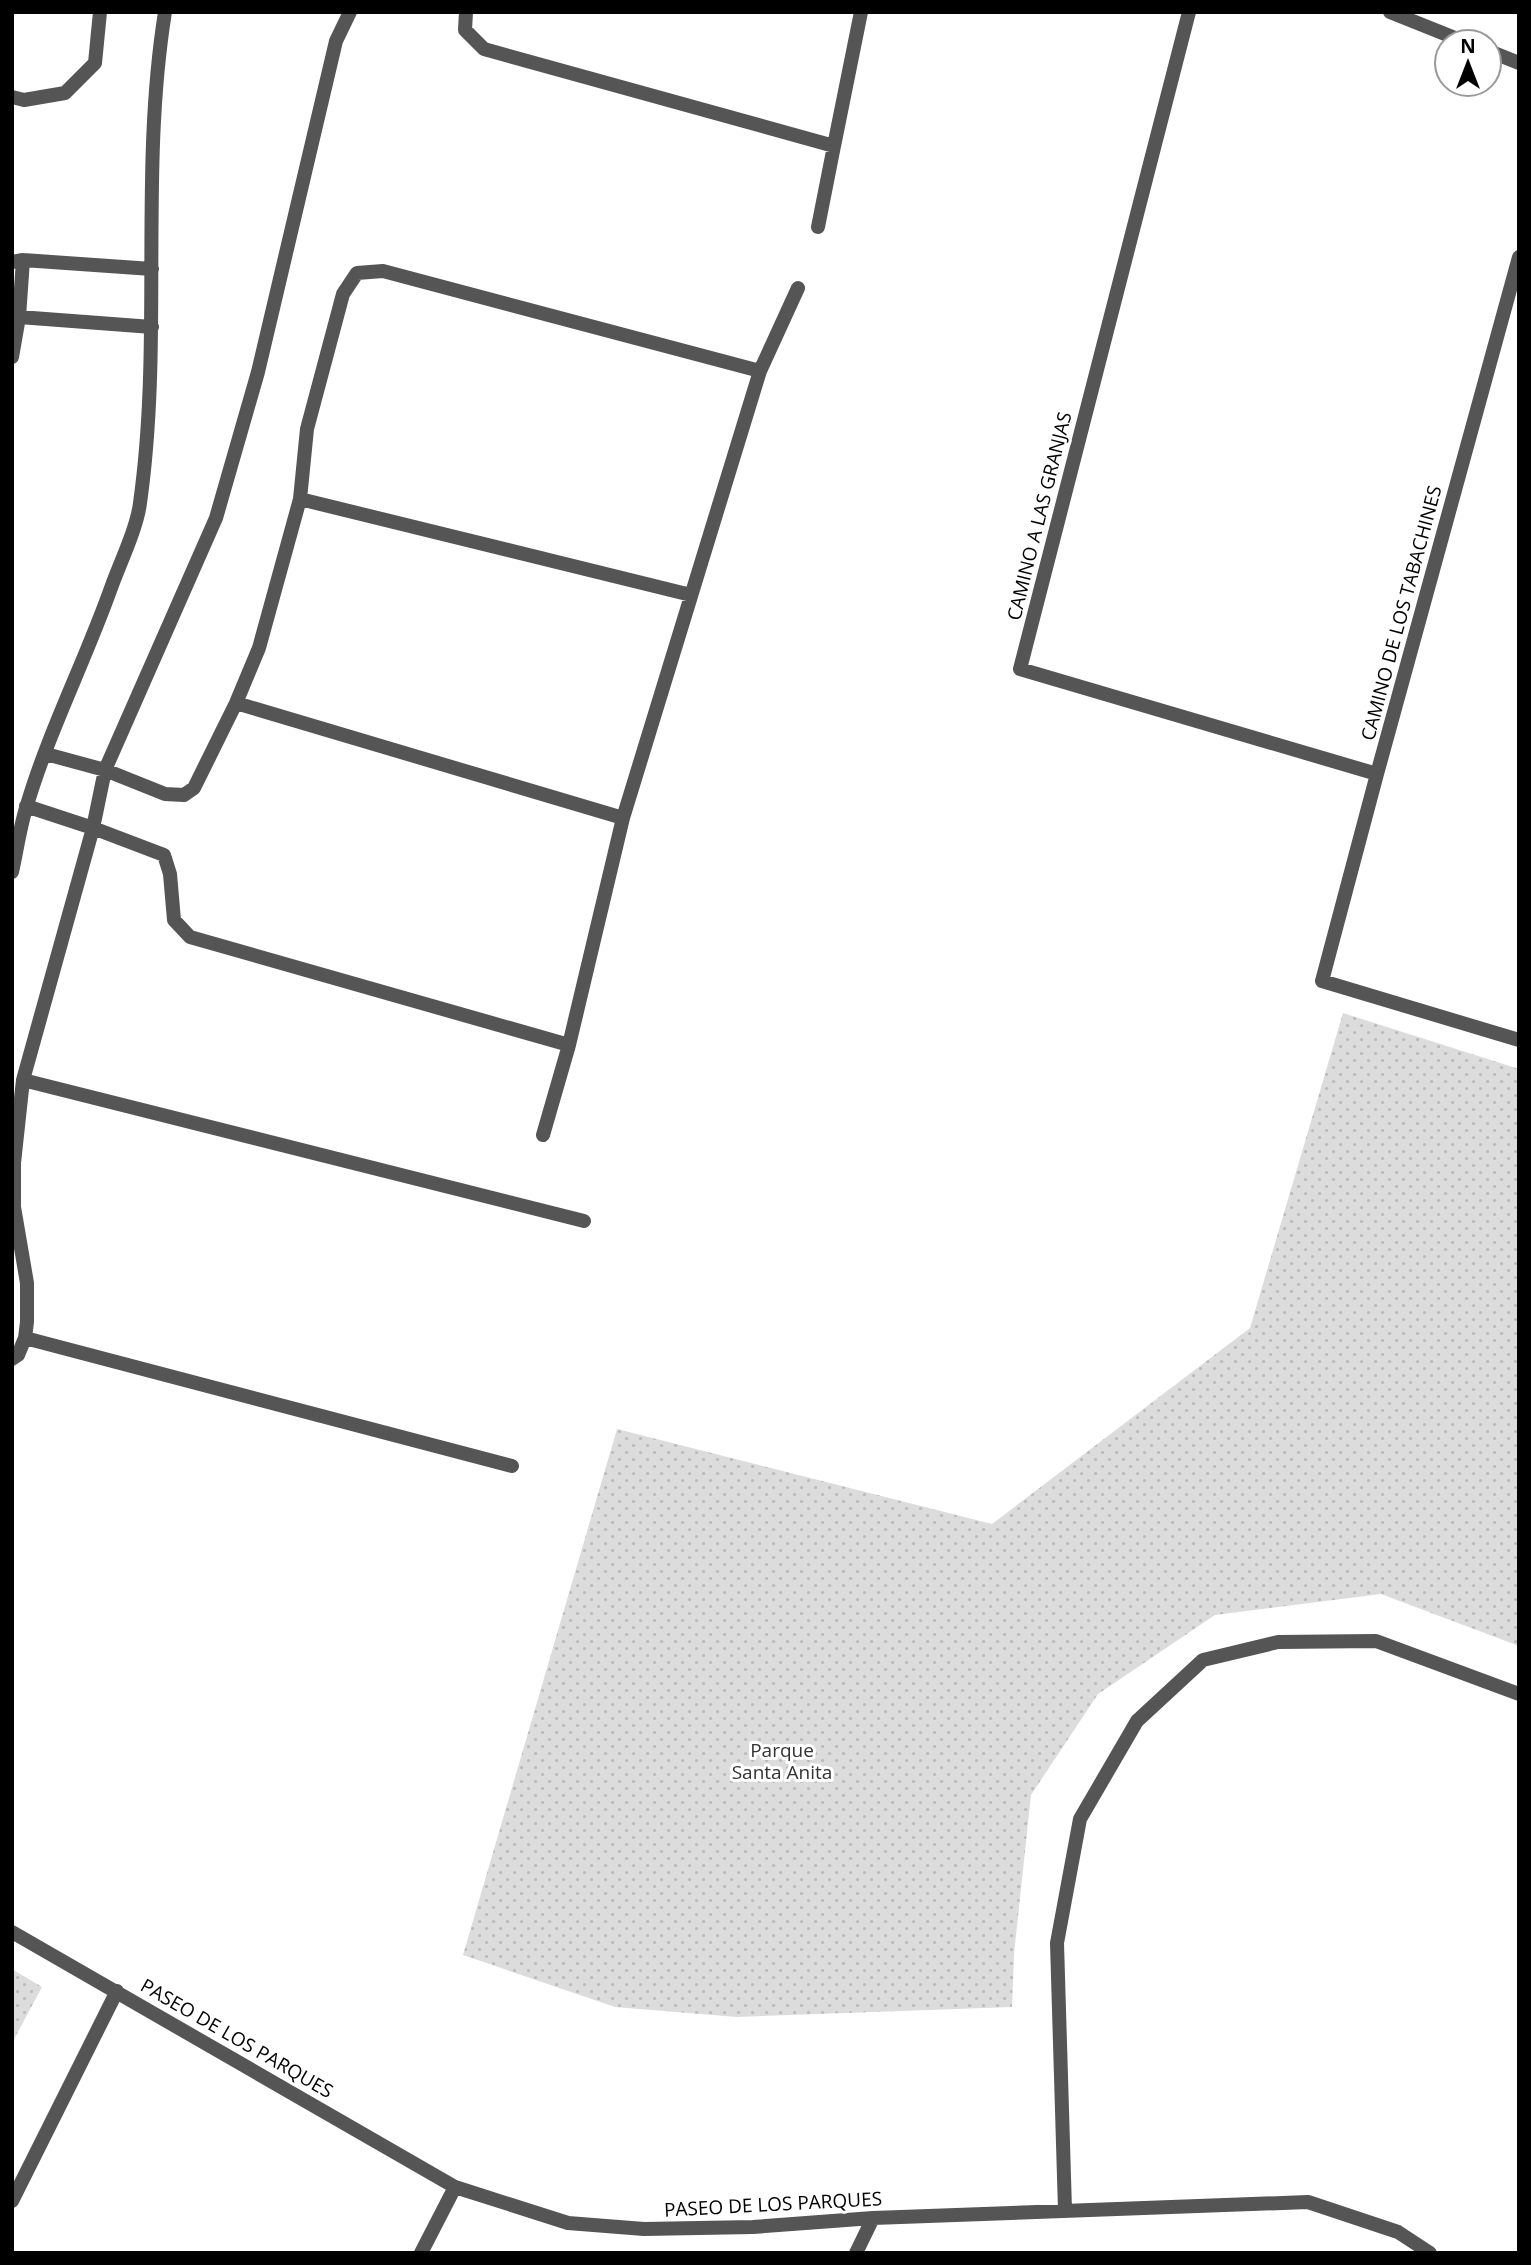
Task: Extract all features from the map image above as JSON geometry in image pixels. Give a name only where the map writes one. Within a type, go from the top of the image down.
[{"type":"street","points":[[12,97],[24,100],[65,93],[95,62],[100,12]]},
{"type":"street","points":[[12,872],[26,806],[94,635],[140,506],[152,327],[153,115],[165,12]]},
{"type":"street","points":[[12,1359],[18,1355],[25,1338],[27,1322],[27,1283],[13,1208],[14,1163],[23,1080],[93,828],[105,770],[216,518],[258,372],[336,41],[350,12]]},
{"type":"street","points":[[466,12],[465,30],[484,49],[834,146]]},
{"type":"street","points":[[818,227],[860,12]]},
{"type":"street","name":"CAMINO A LAS GRANJAS","points":[[1189,12],[1020,669],[1377,774]]},
{"type":"street","points":[[1390,12],[1433,29]]},
{"type":"street","name":"CAMINO DE LOS TABACHINES","points":[[1519,257],[1322,981],[1519,1040]]},
{"type":"street","points":[[12,357],[19,317],[18,261],[152,269]]},
{"type":"street","points":[[46,754],[105,770],[165,794],[184,795],[194,788],[236,703],[259,648],[300,499],[307,429],[343,294],[357,273],[383,271],[760,371]]},
{"type":"street","points":[[543,1135],[569,1045],[623,818],[760,371],[799,288]]},
{"type":"street","points":[[19,317],[152,327]]},
{"type":"street","points":[[300,499],[691,595]]},
{"type":"street","points":[[236,703],[623,818]]},
{"type":"street","points":[[26,806],[164,855],[170,874],[174,920],[190,937],[569,1045]]},
{"type":"street","points":[[23,1080],[584,1221]]},
{"type":"street","points":[[25,1338],[512,1466]]},
{"type":"street","points":[[1065,2210],[1057,1943],[1080,1819],[1137,1721],[1203,1660],[1278,1642],[1376,1641],[1519,1694]]},
{"type":"street","name":"PASEO DE LOS PARQUES","points":[[12,1932],[455,2187],[568,2223],[644,2229],[753,2227],[873,2218],[1308,2202],[1398,2232],[1430,2253]]},
{"type":"street","points":[[12,2201],[117,1991]]},
{"type":"street","points":[[421,2253],[455,2187]]},
{"type":"street","points":[[856,2253],[873,2218]]},
{"type":"green space","name":"Parque Santa Anita","points":[[1343,1013],[1519,1069],[1519,1646],[1381,1594],[1215,1615],[1098,1694],[1031,1795],[1014,1954],[1012,2007],[737,2017],[615,2007],[463,1955],[617,1429],[992,1524],[1250,1328]]},
{"type":"green space","points":[[12,1969],[42,1987],[12,2043]]}]
